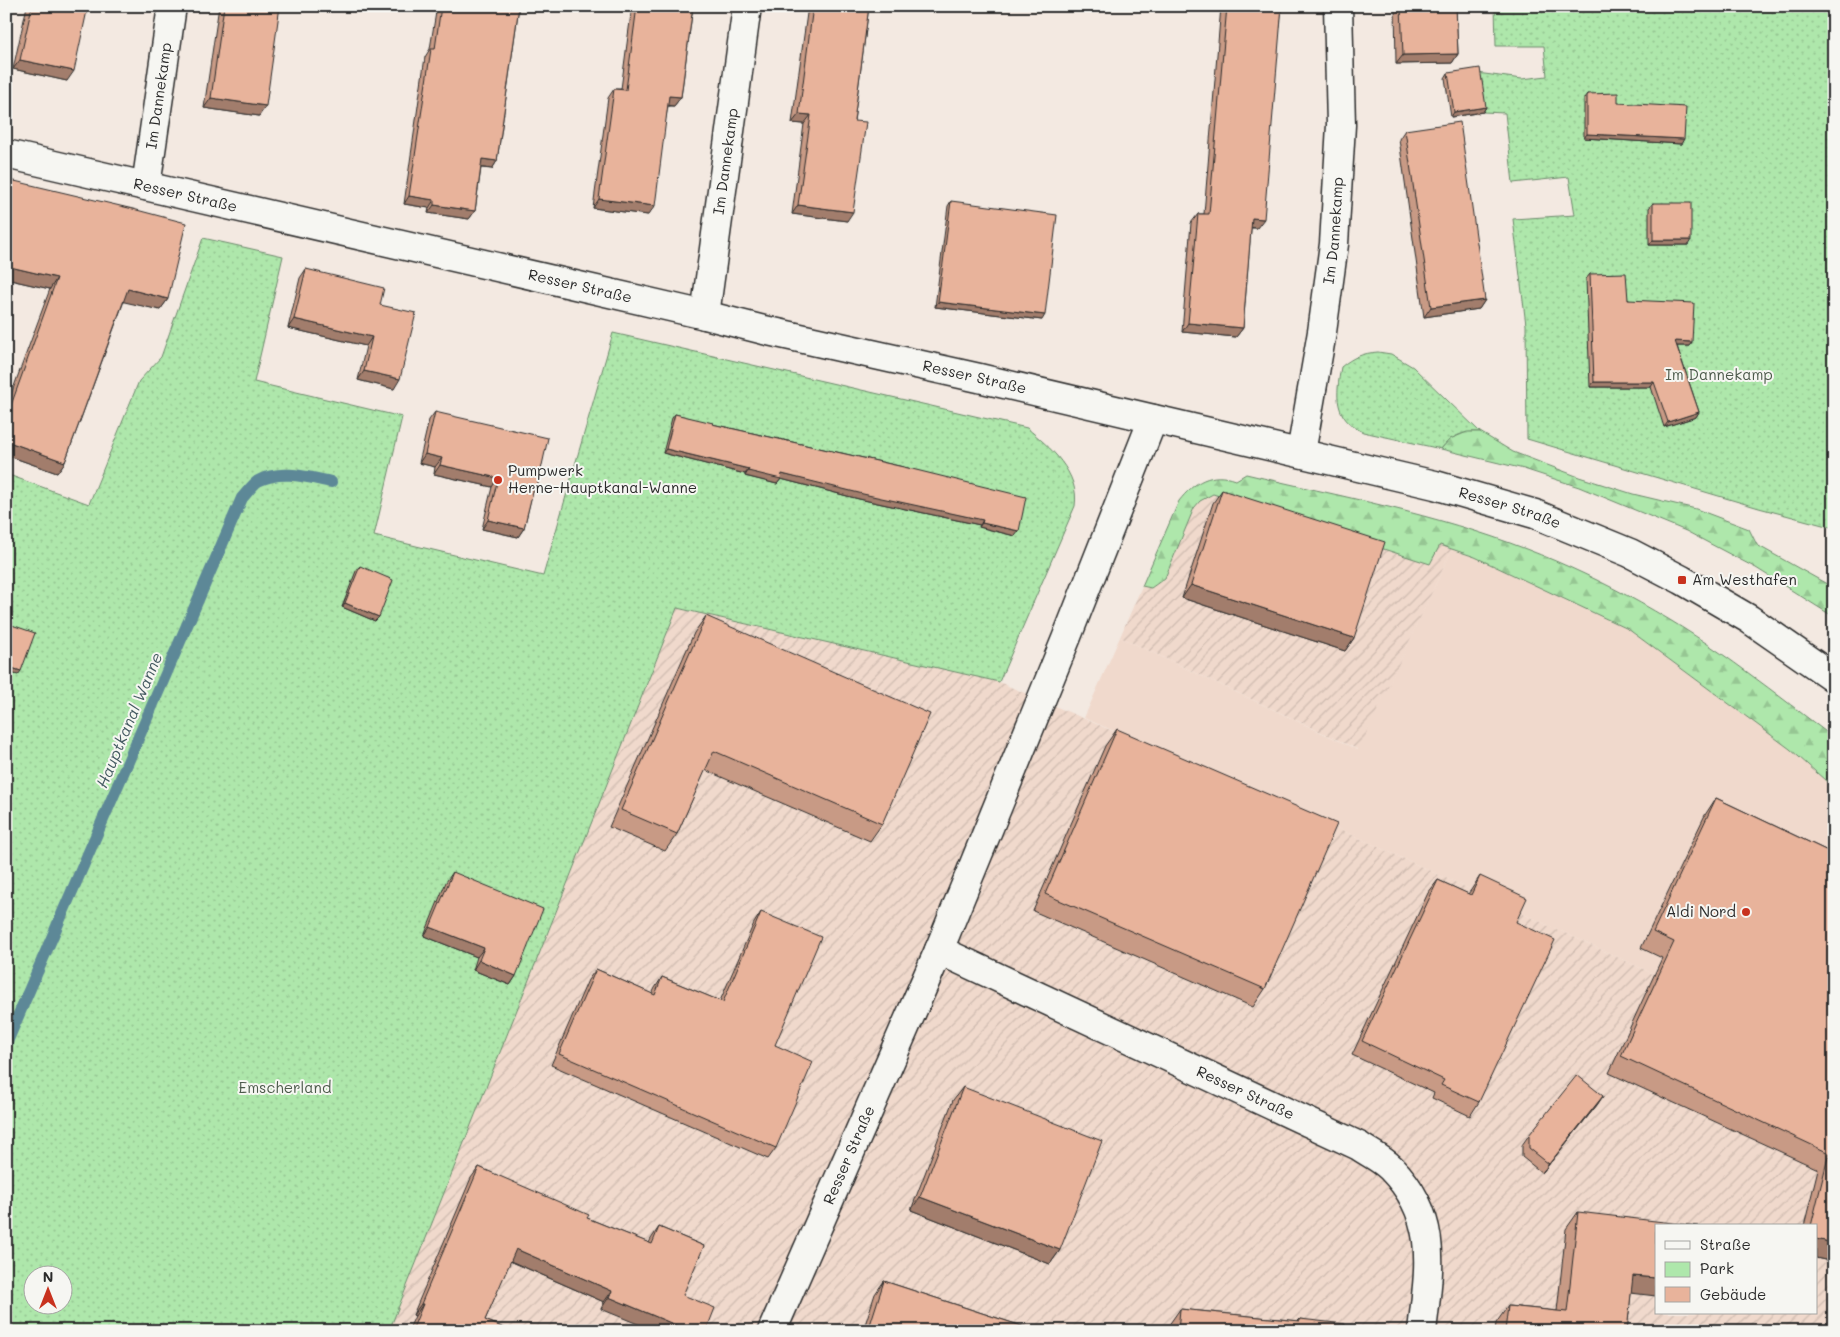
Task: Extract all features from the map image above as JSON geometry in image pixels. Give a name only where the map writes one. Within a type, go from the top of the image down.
[{"type":"street","name":"Im Dannekamp","points":[[146,186],[172,6]]},
{"type":"street","name":"Im Dannekamp","points":[[704,315],[747,6]]},
{"type":"street","name":"Im Dannekamp","points":[[1301,453],[1322,332],[1334,244],[1341,125],[1338,6]]},
{"type":"street","name":"Resser Straße","points":[[6,154],[1435,485],[1526,512],[1621,550],[1682,580],[1749,619],[1834,678]]},
{"type":"street","name":"Resser Straße","points":[[772,1331],[939,950],[1066,639],[1153,419]]},
{"type":"street","name":"Resser Straße","points":[[939,950],[1359,1146],[1390,1167],[1414,1197],[1427,1232],[1429,1270],[1422,1331]]},
{"type":"shaded area","points":[[1213,494],[1430,564],[1440,545],[1452,549],[1359,750],[1120,637],[1142,586],[1151,588],[1165,578],[1194,508],[1200,501]]},
{"type":"shaded area","points":[[1452,549],[1475,557],[1628,629],[1790,749],[1834,788],[1834,1057],[1324,822],[1084,718],[1120,637],[1358,750]]},
{"type":"shaded area","points":[[677,608],[999,682],[1324,822],[1834,1057],[1834,1331],[389,1331]]},
{"type":"green space","name":"Im Dannekamp","points":[[1495,6],[1834,6],[1834,528],[1759,508],[1527,439],[1526,325],[1513,219],[1575,215],[1569,177],[1513,183],[1505,113],[1483,112],[1477,73],[1522,79],[1547,76],[1544,46],[1496,46]]},
{"type":"green space","name":"Emscherland","points":[[203,238],[283,256],[254,382],[402,417],[374,536],[543,576],[613,333],[1027,428],[1054,452],[1062,462],[1073,483],[1075,506],[999,682],[677,608],[389,1331],[6,1331],[6,474],[89,504],[139,381],[161,357]]},
{"type":"green space","points":[[1378,352],[1391,354],[1413,367],[1480,432],[1468,432],[1458,435],[1441,449],[1363,432],[1353,426],[1346,420],[1339,405],[1338,387],[1341,367],[1358,356]]},
{"type":"green space","points":[[1467,432],[1480,432],[1513,452],[1579,477],[1633,494],[1696,509],[1749,529],[1757,545],[1834,588],[1834,617],[1756,568],[1686,531],[1579,487],[1524,469],[1441,449],[1450,439]]},
{"type":"green space","points":[[1246,474],[1387,507],[1457,526],[1526,549],[1613,588],[1695,636],[1769,688],[1834,738],[1834,788],[1790,749],[1628,629],[1475,557],[1440,545],[1430,564],[1213,494],[1200,501],[1194,508],[1165,578],[1151,588],[1142,586],[1179,501],[1185,494],[1204,480],[1219,477],[1236,480]]},
{"type":"building","points":[[32,6],[88,6],[74,71],[20,60]]},
{"type":"building","points":[[224,6],[280,6],[266,106],[211,98]]},
{"type":"building","points":[[441,6],[519,6],[497,161],[482,159],[475,211],[434,205],[434,200],[409,196],[431,49],[435,49]]},
{"type":"building","points":[[637,6],[693,6],[681,97],[669,96],[655,206],[599,199],[614,89],[626,90]]},
{"type":"building","points":[[813,6],[869,6],[854,121],[866,122],[853,212],[798,205],[811,115],[799,114]]},
{"type":"building","points":[[1227,6],[1282,6],[1264,219],[1252,218],[1243,328],[1188,323],[1198,214],[1209,214]]},
{"type":"building","points":[[1401,6],[1456,6],[1458,54],[1403,55]]},
{"type":"building","points":[[1480,68],[1486,107],[1454,112],[1448,73]]},
{"type":"building","points":[[1618,93],[1618,103],[1686,107],[1684,139],[1587,134],[1587,94]]},
{"type":"building","points":[[1460,122],[1485,300],[1431,307],[1405,130]]},
{"type":"building","points":[[6,179],[186,223],[168,299],[128,289],[65,462],[6,441],[6,419],[57,278],[6,266]]},
{"type":"building","points":[[951,201],[1057,215],[1045,315],[938,302]]},
{"type":"building","points":[[1653,203],[1691,203],[1691,240],[1653,240]]},
{"type":"building","points":[[306,269],[384,288],[380,305],[416,313],[400,379],[364,371],[372,337],[294,319]]},
{"type":"building","points":[[1626,273],[1628,300],[1694,303],[1692,342],[1675,341],[1699,412],[1668,422],[1654,382],[1594,382],[1590,274]]},
{"type":"building","name":"Pumpwerk Herne-Hauptkanal-Wanne","points":[[435,412],[548,438],[537,488],[534,487],[524,528],[488,520],[498,478],[440,465],[442,458],[425,454]]},
{"type":"building","points":[[675,414],[1026,497],[1019,531],[982,523],[983,520],[782,474],[781,479],[748,471],[749,469],[666,449]]},
{"type":"building","points":[[1222,490],[1385,542],[1354,638],[1191,585]]},
{"type":"building","points":[[360,566],[393,580],[379,617],[345,603]]},
{"type":"building","points":[[706,616],[930,714],[882,824],[714,751],[677,834],[621,810]]},
{"type":"building","points":[[6,623],[35,633],[21,671],[6,666]]},
{"type":"building","points":[[1117,729],[1337,824],[1265,989],[1045,894]]},
{"type":"building","points":[[1716,798],[1834,854],[1834,1243],[1818,1239],[1818,1224],[1811,1224],[1829,1153],[1621,1056],[1674,942],[1653,932]]},
{"type":"building","points":[[453,872],[543,909],[516,976],[479,960],[484,948],[430,927]]},
{"type":"building","points":[[1480,876],[1527,898],[1516,922],[1555,940],[1479,1102],[1441,1085],[1444,1080],[1362,1041],[1438,880],[1471,895]]},
{"type":"building","points":[[761,912],[821,937],[775,1045],[813,1062],[776,1148],[559,1054],[596,969],[655,995],[662,977],[723,1002]]},
{"type":"building","points":[[1577,1075],[1603,1096],[1549,1164],[1529,1148],[1529,1135]]},
{"type":"building","points":[[963,1087],[1102,1141],[1060,1250],[920,1197]]},
{"type":"building","points":[[479,1167],[589,1215],[587,1218],[652,1244],[659,1227],[704,1246],[683,1295],[715,1308],[706,1331],[690,1331],[609,1297],[612,1291],[516,1249],[485,1320],[511,1331],[418,1331],[413,1328],[423,1304],[421,1304]]},
{"type":"building","points":[[1578,1212],[1681,1224],[1655,1224],[1655,1278],[1633,1276],[1627,1331],[1505,1331],[1508,1306],[1567,1312]]},
{"type":"building","points":[[884,1281],[1037,1331],[868,1331]]},
{"type":"building","points":[[1180,1309],[1345,1324],[1344,1331],[1178,1331]]},
{"type":"waterway","name":"Hauptkanal Wanne","points":[[6,1044],[242,498],[258,481],[276,475],[294,475],[331,482]]},
{"type":"place","name":"Pumpwerk Herne-Hauptkanal-Wanne","points":[[498,480]]},
{"type":"place","name":"Am Westhafen","points":[[1682,580]]},
{"type":"place","name":"Aldi Nord","points":[[1746,912]]}]
